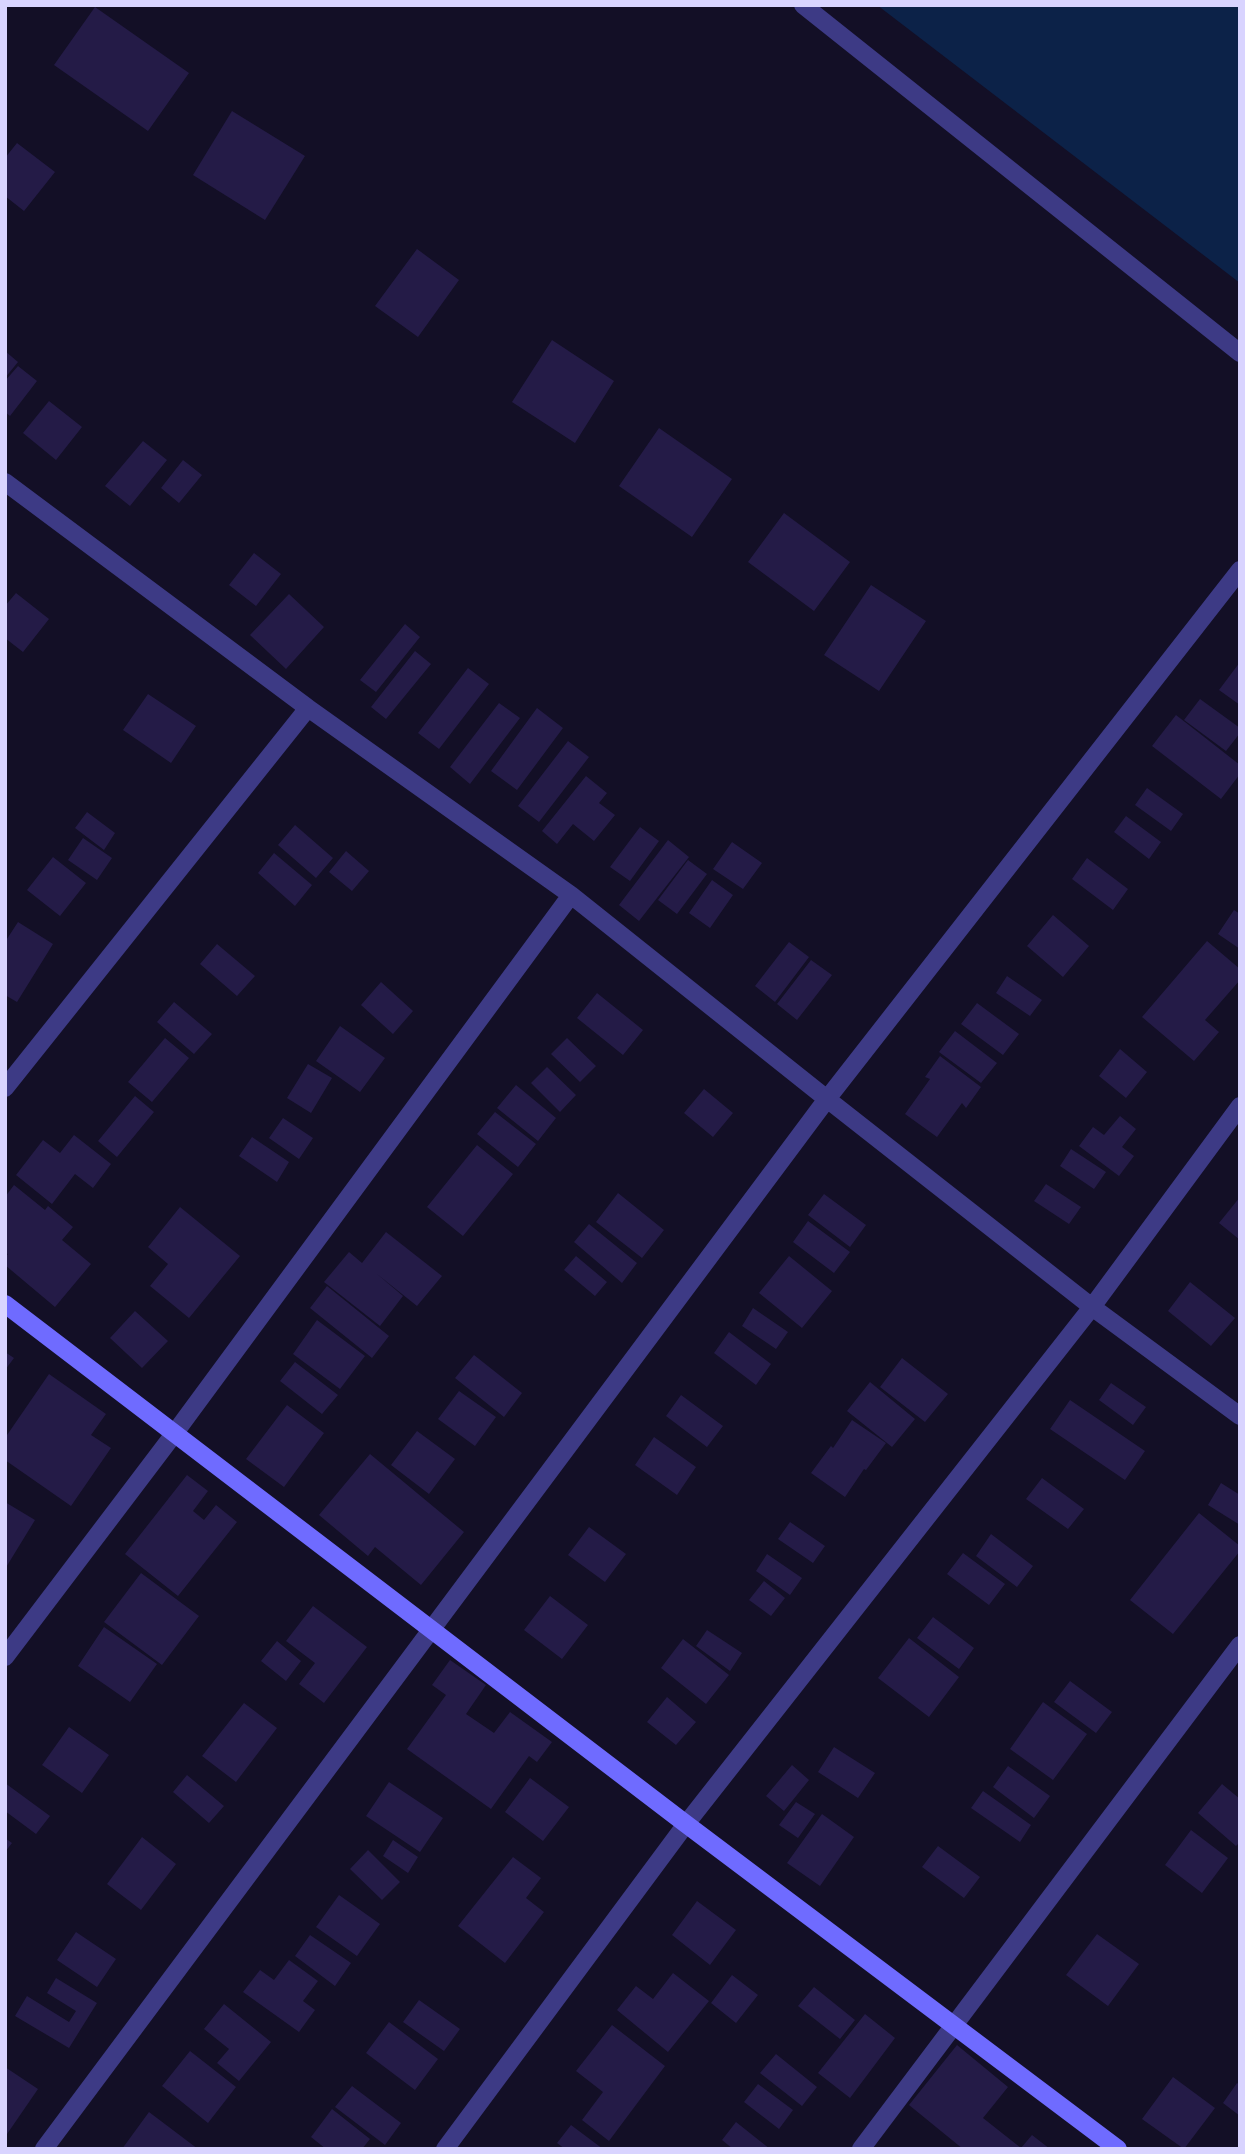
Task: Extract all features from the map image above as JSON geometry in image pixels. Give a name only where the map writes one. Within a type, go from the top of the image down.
[{"type":"street","points":[[803,5],[1240,353]]},
{"type":"street","points":[[6,485],[308,708],[571,895],[1092,1307],[1240,1416]]},
{"type":"street","points":[[44,2149],[827,1100],[1240,570]]},
{"type":"street","points":[[5,1088],[308,708]]},
{"type":"street","points":[[5,1657],[174,1434],[571,895]]},
{"type":"street","points":[[444,2149],[686,1824],[1092,1307],[1240,1106]]},
{"type":"street","points":[[5,1304],[686,1824],[1118,2149]]},
{"type":"street","points":[[861,2149],[1240,1645]]},
{"type":"water","points":[[877,5],[1240,5],[1240,283]]},
{"type":"building","points":[[95,7],[189,73],[148,131],[54,65]]},
{"type":"building","points":[[232,111],[305,156],[265,220],[193,175]]},
{"type":"building","points":[[17,143],[55,172],[24,211],[5,196],[5,158]]},
{"type":"building","points":[[417,249],[459,280],[418,337],[375,306]]},
{"type":"building","points":[[552,340],[614,381],[575,443],[512,402]]},
{"type":"building","points":[[5,351],[18,362],[5,378]]},
{"type":"building","points":[[18,366],[37,381],[10,416],[5,412],[5,381]]},
{"type":"building","points":[[49,401],[82,427],[56,460],[23,433]]},
{"type":"building","points":[[659,428],[732,479],[692,537],[619,486]]},
{"type":"building","points":[[143,441],[167,460],[130,506],[105,486]]},
{"type":"building","points":[[183,460],[202,475],[179,503],[161,488]]},
{"type":"building","points":[[784,513],[850,562],[814,611],[748,562]]},
{"type":"building","points":[[254,553],[281,574],[256,606],[229,585]]},
{"type":"building","points":[[871,585],[926,621],[879,691],[824,655]]},
{"type":"building","points":[[16,593],[49,619],[23,652],[5,638],[5,606]]},
{"type":"building","points":[[289,594],[324,627],[286,669],[250,635]]},
{"type":"building","points":[[405,624],[420,637],[376,692],[360,680]]},
{"type":"building","points":[[415,651],[431,664],[386,719],[371,707]]},
{"type":"building","points":[[1240,662],[1240,705],[1219,690]]},
{"type":"building","points":[[468,668],[489,684],[439,749],[418,733]]},
{"type":"building","points":[[148,694],[196,726],[171,763],[123,730]]},
{"type":"building","points":[[1200,699],[1240,728],[1240,733],[1226,751],[1184,720]]},
{"type":"building","points":[[499,703],[520,718],[470,784],[450,767]]},
{"type":"building","points":[[537,708],[563,728],[517,790],[491,771]]},
{"type":"building","points":[[1176,715],[1240,765],[1240,774],[1221,799],[1152,746]]},
{"type":"building","points":[[568,741],[589,757],[539,822],[518,806]]},
{"type":"building","points":[[586,776],[607,793],[599,803],[615,815],[594,841],[573,824],[557,844],[542,831]]},
{"type":"building","points":[[1147,788],[1183,814],[1171,831],[1135,805]]},
{"type":"building","points":[[87,812],[115,833],[104,850],[75,828]]},
{"type":"building","points":[[1126,816],[1161,842],[1149,859],[1114,832]]},
{"type":"building","points":[[295,825],[333,858],[316,878],[278,845]]},
{"type":"building","points":[[640,827],[659,841],[630,881],[610,867]]},
{"type":"building","points":[[83,838],[112,858],[97,880],[68,860]]},
{"type":"building","points":[[668,840],[689,857],[639,921],[619,905]]},
{"type":"building","points":[[732,842],[762,863],[743,889],[713,869]]},
{"type":"building","points":[[346,851],[369,871],[352,891],[329,872]]},
{"type":"building","points":[[274,853],[312,885],[295,906],[258,873]]},
{"type":"building","points":[[53,857],[86,883],[60,916],[27,890]]},
{"type":"building","points":[[1087,858],[1128,889],[1113,910],[1072,879]]},
{"type":"building","points":[[688,860],[707,874],[677,914],[658,900]]},
{"type":"building","points":[[712,880],[733,895],[710,928],[689,913]]},
{"type":"building","points":[[1234,910],[1240,914],[1240,949],[1218,934]]},
{"type":"building","points":[[1053,915],[1089,946],[1063,977],[1027,946]]},
{"type":"building","points":[[18,922],[53,944],[17,1002],[5,995],[5,942]]},
{"type":"building","points":[[1207,941],[1240,969],[1240,980],[1205,1020],[1219,1032],[1194,1061],[1142,1017]]},
{"type":"building","points":[[789,942],[809,957],[775,1002],[755,986]]},
{"type":"building","points":[[217,944],[255,976],[237,996],[200,964]]},
{"type":"building","points":[[811,960],[832,975],[797,1020],[777,1004]]},
{"type":"building","points":[[1007,976],[1042,1000],[1030,1016],[996,993]]},
{"type":"building","points":[[381,982],[413,1011],[393,1034],[361,1005]]},
{"type":"building","points":[[597,993],[643,1030],[623,1055],[577,1018]]},
{"type":"building","points":[[174,1002],[212,1034],[194,1054],[157,1022]]},
{"type":"building","points":[[977,1003],[1019,1034],[1003,1055],[961,1024]]},
{"type":"building","points":[[340,1026],[385,1058],[360,1092],[316,1061]]},
{"type":"building","points":[[955,1031],[997,1063],[981,1083],[939,1052]]},
{"type":"building","points":[[165,1038],[189,1058],[152,1102],[128,1082]]},
{"type":"building","points":[[567,1038],[596,1066],[580,1082],[551,1054]]},
{"type":"building","points":[[1120,1049],[1147,1072],[1126,1098],[1099,1076]]},
{"type":"building","points":[[940,1056],[981,1087],[966,1108],[962,1103],[937,1137],[905,1114],[930,1079],[925,1077]]},
{"type":"building","points":[[308,1064],[332,1078],[311,1113],[287,1098]]},
{"type":"building","points":[[547,1067],[576,1095],[560,1112],[531,1083]]},
{"type":"building","points":[[516,1085],[556,1118],[538,1141],[497,1108]]},
{"type":"building","points":[[704,1089],[733,1113],[713,1137],[684,1113]]},
{"type":"building","points":[[135,1096],[154,1112],[117,1157],[98,1141]]},
{"type":"building","points":[[495,1112],[536,1144],[518,1167],[477,1134]]},
{"type":"building","points":[[1120,1116],[1136,1129],[1122,1147],[1134,1156],[1119,1176],[1079,1146],[1093,1127],[1104,1135]]},
{"type":"building","points":[[283,1118],[313,1138],[299,1159],[269,1138]]},
{"type":"building","points":[[74,1135],[111,1164],[93,1188],[75,1174],[52,1204],[16,1175],[43,1140],[60,1153]]},
{"type":"building","points":[[252,1137],[289,1162],[277,1182],[239,1156]]},
{"type":"building","points":[[477,1145],[513,1174],[463,1236],[427,1207]]},
{"type":"building","points":[[1071,1149],[1106,1172],[1094,1189],[1060,1166]]},
{"type":"building","points":[[1046,1184],[1081,1207],[1069,1224],[1034,1201]]},
{"type":"building","points":[[14,1185],[45,1210],[48,1206],[73,1227],[62,1240],[91,1264],[55,1307],[5,1265],[5,1257],[8,1254],[5,1253],[5,1197]]},
{"type":"building","points":[[618,1193],[664,1230],[642,1258],[596,1222]]},
{"type":"building","points":[[824,1194],[866,1225],[850,1247],[808,1215]]},
{"type":"building","points":[[1240,1197],[1240,1240],[1219,1223]]},
{"type":"building","points":[[180,1207],[240,1256],[189,1318],[150,1286],[168,1264],[148,1247]]},
{"type":"building","points":[[808,1221],[850,1252],[834,1273],[793,1242]]},
{"type":"building","points":[[589,1224],[637,1263],[622,1283],[574,1242]]},
{"type":"building","points":[[386,1232],[442,1276],[417,1306],[377,1274],[403,1296],[380,1326],[324,1282],[349,1252],[362,1263]]},
{"type":"building","points":[[576,1256],[607,1282],[595,1296],[564,1270]]},
{"type":"building","points":[[789,1256],[832,1291],[802,1328],[759,1293]]},
{"type":"building","points":[[1190,1282],[1235,1318],[1211,1346],[1168,1311]]},
{"type":"building","points":[[327,1286],[389,1336],[372,1358],[310,1308]]},
{"type":"building","points":[[753,1308],[788,1332],[776,1349],[742,1326]]},
{"type":"building","points":[[135,1311],[168,1341],[142,1368],[110,1338]]},
{"type":"building","points":[[317,1320],[365,1356],[340,1389],[293,1354]]},
{"type":"building","points":[[729,1332],[771,1364],[756,1385],[714,1353]]},
{"type":"building","points":[[5,1352],[14,1358],[5,1370]]},
{"type":"building","points":[[474,1355],[522,1393],[504,1417],[455,1378]]},
{"type":"building","points":[[902,1358],[948,1394],[925,1422],[880,1387]]},
{"type":"building","points":[[295,1362],[338,1395],[322,1414],[280,1381]]},
{"type":"building","points":[[49,1374],[106,1414],[91,1435],[111,1448],[71,1506],[5,1460],[5,1438]]},
{"type":"building","points":[[870,1382],[915,1419],[892,1447],[847,1411]]},
{"type":"building","points":[[1111,1383],[1146,1407],[1133,1425],[1099,1400]]},
{"type":"building","points":[[459,1391],[496,1417],[475,1446],[438,1419]]},
{"type":"building","points":[[681,1395],[723,1426],[707,1447],[666,1416]]},
{"type":"building","points":[[1070,1400],[1145,1451],[1125,1480],[1050,1429]]},
{"type":"building","points":[[287,1405],[324,1433],[284,1487],[246,1459]]},
{"type":"building","points":[[852,1420],[886,1443],[845,1497],[811,1473],[831,1446],[833,1448]]},
{"type":"building","points":[[417,1431],[455,1459],[429,1494],[391,1465]]},
{"type":"building","points":[[654,1437],[696,1467],[677,1495],[635,1465]]},
{"type":"building","points":[[370,1454],[464,1532],[421,1585],[375,1547],[368,1556],[319,1515]]},
{"type":"building","points":[[187,1475],[208,1491],[193,1511],[204,1520],[216,1505],[237,1522],[178,1596],[125,1554]]},
{"type":"building","points":[[1042,1478],[1084,1509],[1068,1529],[1026,1499]]},
{"type":"building","points":[[1221,1483],[1240,1495],[1240,1525],[1208,1505]]},
{"type":"building","points":[[5,1502],[35,1520],[5,1569]]},
{"type":"building","points":[[1199,1513],[1240,1546],[1240,1551],[1173,1634],[1130,1600]]},
{"type":"building","points":[[790,1522],[825,1546],[813,1563],[778,1539]]},
{"type":"building","points":[[589,1527],[626,1554],[605,1582],[568,1555]]},
{"type":"building","points":[[991,1534],[1033,1566],[1017,1587],[976,1556]]},
{"type":"building","points":[[963,1553],[1005,1584],[989,1605],[947,1574]]},
{"type":"building","points":[[767,1554],[802,1578],[790,1595],[756,1571]]},
{"type":"building","points":[[141,1573],[199,1616],[162,1665],[104,1622]]},
{"type":"building","points":[[764,1581],[785,1598],[771,1616],[749,1600]]},
{"type":"building","points":[[550,1596],[588,1625],[562,1659],[524,1630]]},
{"type":"building","points":[[313,1606],[367,1647],[324,1703],[299,1684],[315,1663],[286,1641]]},
{"type":"building","points":[[933,1617],[974,1648],[959,1669],[917,1638]]},
{"type":"building","points":[[104,1627],[157,1664],[130,1702],[78,1666]]},
{"type":"building","points":[[707,1630],[742,1653],[730,1671],[696,1646]]},
{"type":"building","points":[[909,1638],[959,1677],[929,1717],[878,1678]]},
{"type":"building","points":[[683,1639],[729,1675],[706,1704],[661,1668]]},
{"type":"building","points":[[277,1641],[301,1661],[286,1681],[261,1661]]},
{"type":"building","points":[[450,1660],[486,1685],[466,1714],[494,1733],[510,1712],[552,1742],[537,1762],[529,1756],[491,1809],[407,1749],[446,1695],[432,1685]]},
{"type":"building","points":[[1070,1681],[1112,1712],[1096,1733],[1054,1702]]},
{"type":"building","points":[[667,1697],[696,1722],[676,1745],[647,1722]]},
{"type":"building","points":[[1043,1702],[1087,1734],[1053,1780],[1010,1749]]},
{"type":"building","points":[[244,1703],[277,1728],[236,1782],[202,1756]]},
{"type":"building","points":[[69,1727],[109,1755],[82,1793],[42,1765]]},
{"type":"building","points":[[834,1747],[875,1773],[858,1798],[818,1772]]},
{"type":"building","points":[[792,1765],[809,1780],[784,1811],[766,1796]]},
{"type":"building","points":[[1008,1766],[1050,1796],[1034,1818],[993,1787]]},
{"type":"building","points":[[187,1775],[224,1806],[209,1823],[173,1792]]},
{"type":"building","points":[[530,1778],[569,1807],[543,1841],[505,1812]]},
{"type":"building","points":[[389,1782],[443,1818],[420,1852],[366,1816]]},
{"type":"building","points":[[5,1783],[50,1816],[36,1834],[5,1811]]},
{"type":"building","points":[[1222,1784],[1240,1799],[1240,1842],[1236,1846],[1198,1813]]},
{"type":"building","points":[[983,1791],[1031,1825],[1020,1842],[971,1808]]},
{"type":"building","points":[[796,1802],[815,1814],[798,1838],[779,1825]]},
{"type":"building","points":[[822,1814],[854,1837],[820,1886],[787,1863]]},
{"type":"building","points":[[1191,1830],[1228,1858],[1202,1893],[1165,1865]]},
{"type":"building","points":[[142,1837],[176,1864],[141,1910],[107,1884]]},
{"type":"building","points":[[5,1838],[12,1843],[5,1852]]},
{"type":"building","points":[[393,1840],[418,1857],[408,1873],[383,1856]]},
{"type":"building","points":[[938,1846],[980,1877],[964,1898],[922,1867]]},
{"type":"building","points":[[368,1850],[400,1882],[382,1900],[350,1869]]},
{"type":"building","points":[[513,1857],[541,1878],[526,1898],[544,1912],[505,1963],[458,1926]]},
{"type":"building","points":[[339,1895],[380,1924],[357,1956],[316,1927]]},
{"type":"building","points":[[697,1901],[736,1930],[710,1965],[672,1935]]},
{"type":"building","points":[[76,1932],[116,1959],[97,1987],[57,1960]]},
{"type":"building","points":[[1097,1934],[1139,1964],[1108,2006],[1066,1975]]},
{"type":"building","points":[[310,1935],[351,1963],[335,1986],[295,1956]]},
{"type":"building","points":[[289,1960],[318,1981],[303,2001],[315,2010],[299,2032],[243,1992],[260,1970],[274,1980]]},
{"type":"building","points":[[673,1973],[709,2001],[668,2052],[617,2010],[636,1986],[653,1999]]},
{"type":"building","points":[[732,1975],[758,1995],[736,2023],[711,2003]]},
{"type":"building","points":[[56,1978],[97,2003],[69,2048],[15,2016],[27,1996],[69,2022],[76,2011],[47,1993]]},
{"type":"building","points":[[814,1987],[855,2020],[840,2039],[798,2006]]},
{"type":"building","points":[[419,2000],[460,2029],[444,2051],[403,2022]]},
{"type":"building","points":[[224,2004],[271,2042],[239,2081],[217,2063],[229,2049],[204,2029]]},
{"type":"building","points":[[865,2014],[895,2038],[850,2098],[818,2073]]},
{"type":"building","points":[[389,2022],[438,2059],[415,2090],[366,2053]]},
{"type":"building","points":[[612,2025],[665,2066],[609,2141],[582,2120],[603,2092],[576,2071]]},
{"type":"building","points":[[957,2045],[1008,2087],[983,2118],[1021,2148],[1032,2135],[1050,2149],[963,2149],[909,2105]]},
{"type":"building","points":[[190,2051],[236,2087],[208,2123],[162,2086]]},
{"type":"building","points":[[776,2054],[817,2087],[802,2106],[760,2073]]},
{"type":"building","points":[[5,2067],[38,2089],[5,2137]]},
{"type":"building","points":[[1173,2077],[1215,2108],[1184,2149],[1142,2119]]},
{"type":"building","points":[[1237,2083],[1240,2085],[1240,2116],[1223,2103]]},
{"type":"building","points":[[758,2084],[793,2110],[779,2129],[744,2102]]},
{"type":"building","points":[[352,2086],[401,2123],[385,2145],[335,2107]]},
{"type":"building","points":[[332,2109],[370,2139],[362,2149],[326,2149],[311,2137]]},
{"type":"building","points":[[149,2112],[198,2149],[122,2149]]},
{"type":"building","points":[[736,2122],[770,2149],[733,2149],[722,2140]]},
{"type":"building","points":[[571,2125],[603,2149],[565,2149],[557,2143]]}]
